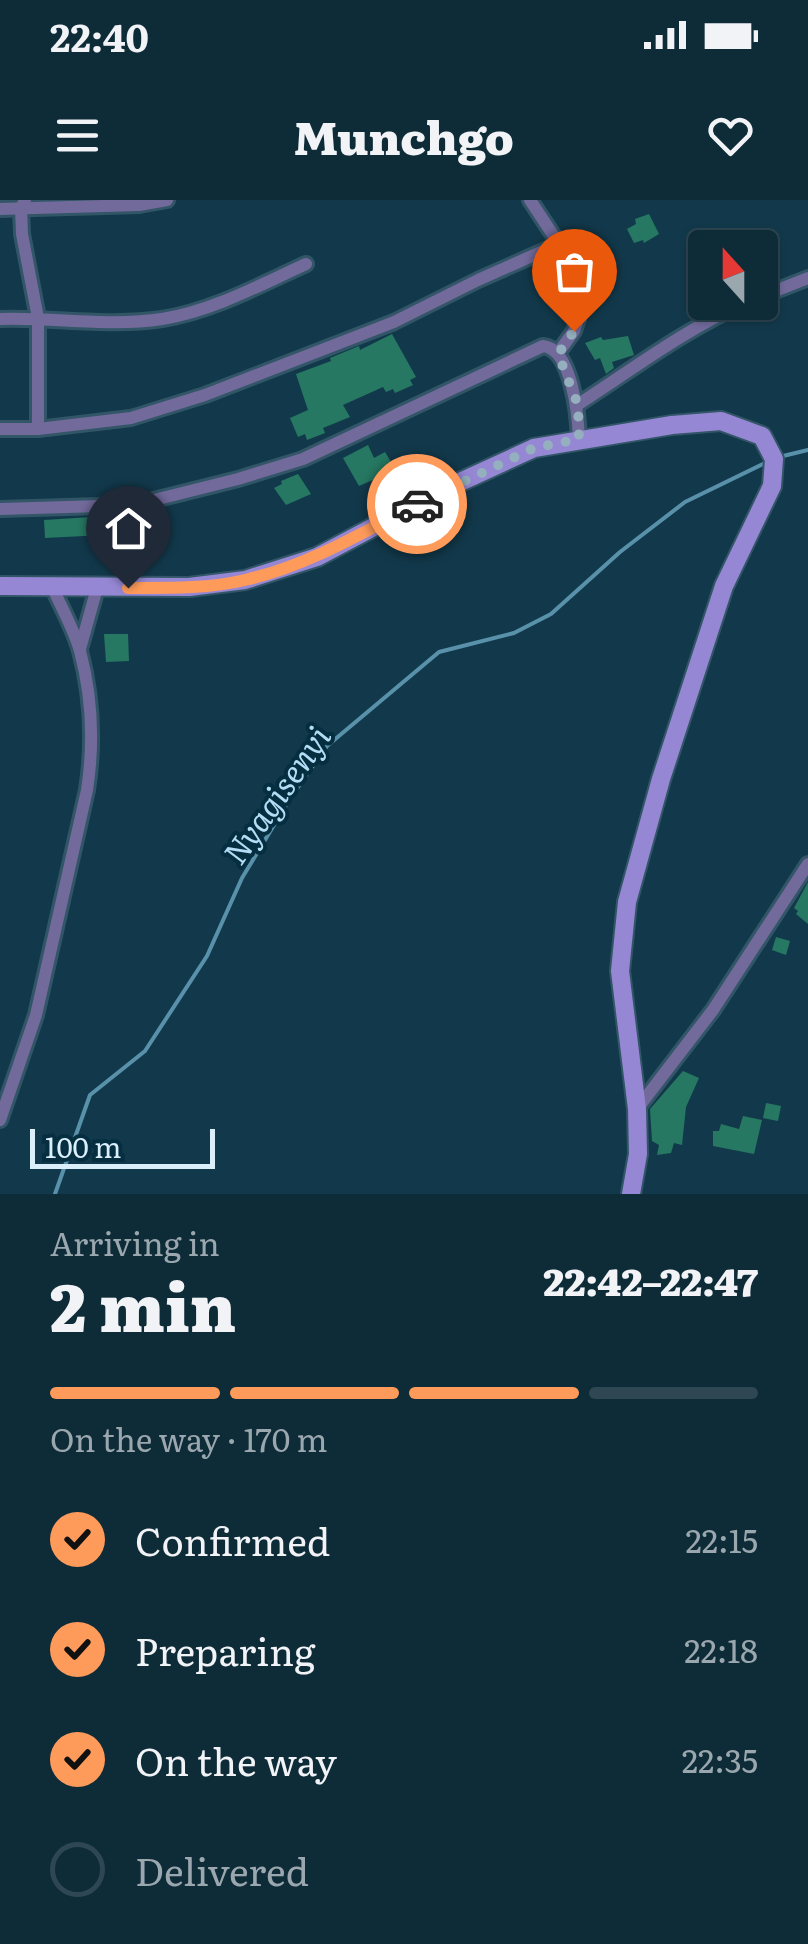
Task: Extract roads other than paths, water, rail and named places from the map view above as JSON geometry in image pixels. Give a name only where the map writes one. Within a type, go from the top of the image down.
[{"type":"main road","points":[[0,586],[188,587],[245,580],[318,556],[447,488],[534,448],[672,425],[721,421],[762,436],[774,458],[772,486],[724,586],[661,779],[626,902],[620,971],[638,1154],[631,1194]]},
{"type":"street","points":[[0,209],[23,204],[138,204],[167,200]]},
{"type":"street","points":[[530,200],[559,244],[578,306],[574,331],[558,354]]},
{"type":"street","points":[[23,204],[22,234],[38,318],[38,429]]},
{"type":"street","points":[[0,428],[38,429],[131,418],[206,395],[394,322],[559,244]]},
{"type":"street","points":[[0,319],[159,319],[194,312],[306,264]]},
{"type":"street","points":[[778,290],[808,278]]},
{"type":"street","points":[[578,405],[709,320]]},
{"type":"street","points":[[0,508],[134,505],[303,460],[542,346],[558,354],[578,405],[579,439]]},
{"type":"street","points":[[0,1120],[36,1014],[91,761],[90,712],[80,649],[52,586]]},
{"type":"street","points":[[80,649],[97,588]]},
{"type":"street","points":[[636,1109],[714,1010],[808,864]]},
{"type":"waterway","name":"Nyagisenyi","points":[[779,457],[808,450]]},
{"type":"waterway","name":"Nyagisenyi","points":[[55,1194],[90,1095],[145,1051],[207,956],[242,878],[327,746],[439,652],[514,633],[551,614],[620,552],[685,502],[765,463]]}]
